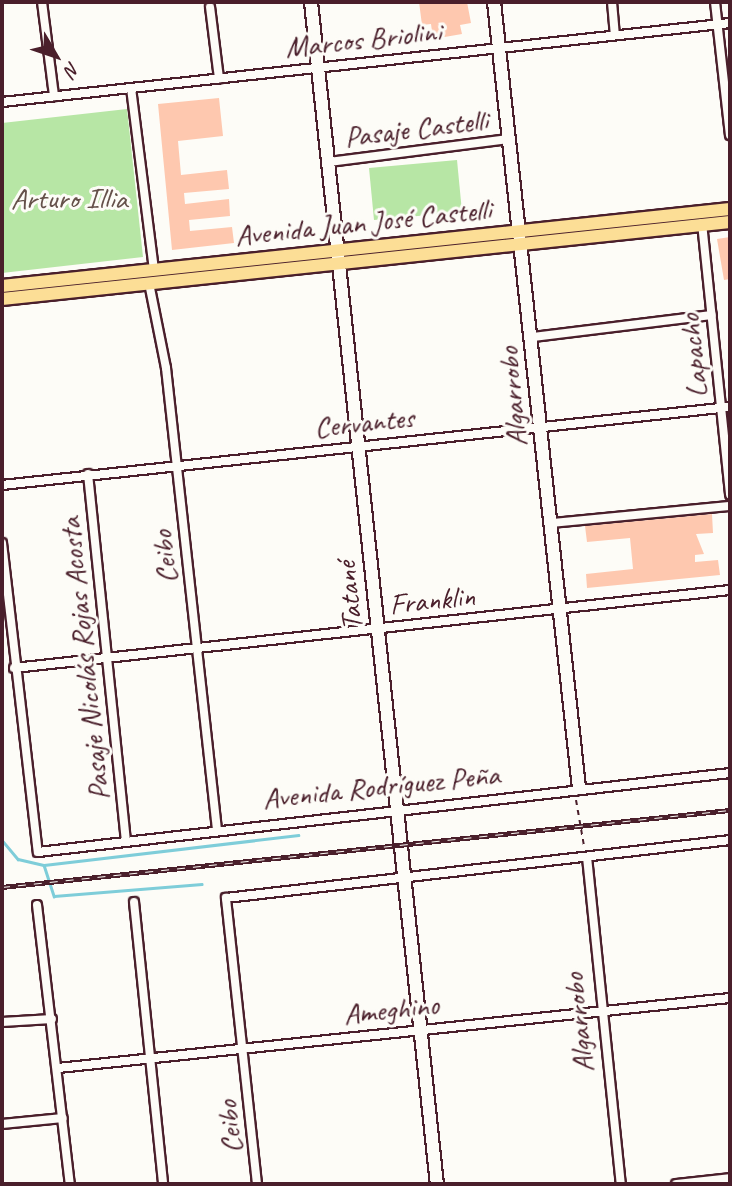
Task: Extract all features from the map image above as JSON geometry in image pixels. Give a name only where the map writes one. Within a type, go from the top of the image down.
[{"type":"main road","name":"Avenida Juan José Castelli","points":[[2,286],[154,270],[521,244],[701,218],[730,209]]},
{"type":"main road","name":"Avenida Juan José Castelli","points":[[2,299],[149,283],[518,231],[701,218],[730,222]]},
{"type":"street","points":[[42,2],[54,96]]},
{"type":"street","name":"Tatané","points":[[311,2],[437,1184]]},
{"type":"street","name":"Algarrobo","points":[[494,2],[518,231],[533,337],[579,788]]},
{"type":"street","points":[[612,2],[615,35]]},
{"type":"street","points":[[715,2],[730,135]]},
{"type":"street","points":[[210,7],[219,78]]},
{"type":"street","name":"Marcos Briolini","points":[[2,102],[730,23]]},
{"type":"street","points":[[131,88],[154,270]]},
{"type":"street","name":"Pasaje Castelli","points":[[329,162],[509,139]]},
{"type":"street","name":"Lapacho","points":[[701,218],[726,407],[730,495]]},
{"type":"street","name":"Ceibo","points":[[149,283],[177,464],[216,827]]},
{"type":"street","points":[[533,337],[712,315]]},
{"type":"street","name":"Cervantes","points":[[2,485],[177,464],[726,407]]},
{"type":"street","name":"Pasaje Nicolás Rojas Acosta","points":[[88,474],[126,839]]},
{"type":"street","points":[[552,523],[730,506]]},
{"type":"street","points":[[2,543],[14,668]]},
{"type":"street","name":"Franklin","points":[[14,668],[730,590]]},
{"type":"street","name":"Avenida Rodríguez Peña","points":[[14,668],[38,852],[216,827],[397,806],[730,773]]},
{"type":"street","points":[[406,877],[730,840]]},
{"type":"street","name":"Algarrobo","points":[[587,857],[621,1184]]},
{"type":"street","name":"Ceibo","points":[[257,1184],[226,898],[406,877]]},
{"type":"street","points":[[134,902],[163,1184]]},
{"type":"street","points":[[37,905],[70,1184]]},
{"type":"street","name":"Ameghino","points":[[58,1068],[603,1009],[730,998]]},
{"type":"street","points":[[2,1022],[52,1019]]},
{"type":"street","points":[[2,1124],[63,1118]]},
{"type":"street","points":[[676,1184],[730,1178]]},
{"type":"path","points":[[579,788],[578,825],[587,857]]},
{"type":"green space","name":"Arturo Illia","points":[[127,109],[143,257],[2,273],[2,123]]},
{"type":"green space","points":[[457,160],[462,212],[374,220],[369,168]]},
{"type":"building","points":[[419,2],[467,2],[471,23],[460,25],[462,34],[433,39],[431,24],[422,25]]},
{"type":"building","points":[[219,98],[223,136],[178,141],[181,175],[227,170],[229,189],[184,193],[185,204],[229,199],[230,216],[189,220],[190,231],[232,227],[234,243],[172,250],[158,104]]},
{"type":"building","points":[[730,237],[730,279],[724,280],[717,239]]},
{"type":"building","points":[[712,514],[713,533],[696,534],[704,554],[695,555],[695,562],[718,560],[720,575],[587,588],[586,574],[633,569],[630,538],[587,542],[585,526]]},
{"type":"waterway","points":[[2,840],[18,859],[44,865],[298,835]]},
{"type":"waterway","points":[[44,865],[54,896],[202,884]]},
{"type":"railway","points":[[2,887],[730,810]]}]
